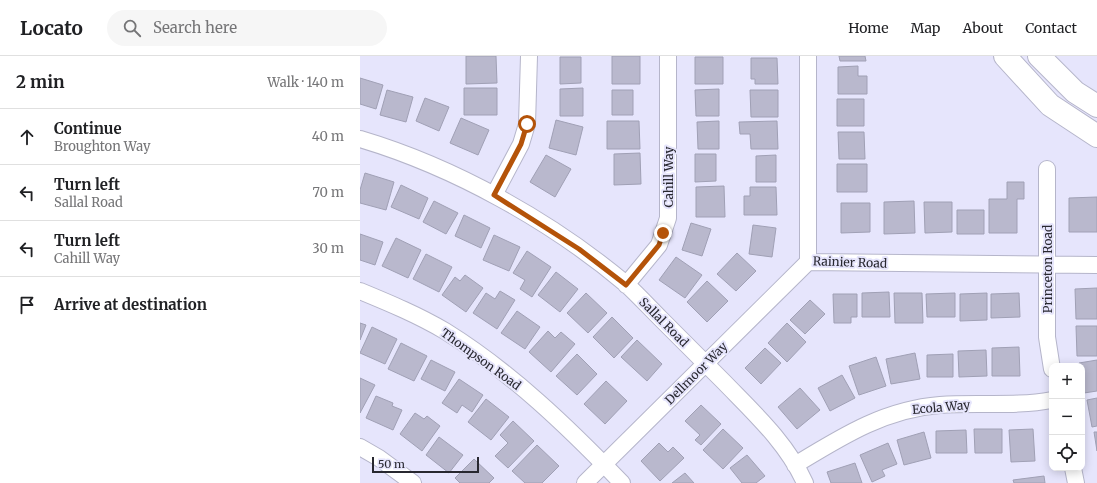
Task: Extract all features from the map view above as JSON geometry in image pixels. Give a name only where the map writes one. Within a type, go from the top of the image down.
[{"type":"main road","points":[[1005,56],[1050,105],[1097,136]]},
{"type":"main road","points":[[1038,56],[1075,92],[1097,106]]},
{"type":"street","points":[[494,195],[521,144],[527,124],[529,56]]},
{"type":"street","name":"Cahill Way","points":[[626,285],[659,245],[668,218],[668,56]]},
{"type":"street","name":"Rainier Road","points":[[808,56],[808,262],[1097,265]]},
{"type":"street","name":"Sallal Road","points":[[360,139],[434,166],[494,195],[579,249],[626,285],[706,363],[774,434],[796,465],[805,483]]},
{"type":"street","name":"Princeton Road","points":[[1047,168],[1047,337],[1051,363]]},
{"type":"street","name":"Dellmoor Way","points":[[585,483],[808,262]]},
{"type":"street","name":"Thompson Road","points":[[360,291],[416,316],[444,331],[493,364],[538,402],[622,483]]},
{"type":"street","name":"Ecola Way","points":[[796,465],[842,436],[860,427],[910,409],[941,405],[1025,404],[1049,400]]},
{"type":"street","points":[[360,447],[379,458],[413,483]]},
{"type":"street","points":[[1073,471],[1076,483]]},
{"type":"building","points":[[466,56],[496,56],[497,83],[466,84]]},
{"type":"building","points":[[612,56],[640,56],[640,84],[612,84]]},
{"type":"building","points":[[839,56],[865,56],[866,61],[840,61]]},
{"type":"building","points":[[560,57],[581,57],[581,83],[560,84]]},
{"type":"building","points":[[695,57],[723,57],[723,84],[695,84]]},
{"type":"building","points":[[751,58],[777,58],[778,84],[755,84],[755,79],[751,79]]},
{"type":"building","points":[[858,66],[858,76],[867,76],[867,94],[838,94],[838,67]]},
{"type":"building","points":[[360,78],[383,85],[376,109],[360,104]]},
{"type":"building","points":[[464,88],[497,88],[497,115],[464,115]]},
{"type":"building","points":[[583,88],[583,116],[560,116],[560,89]]},
{"type":"building","points":[[719,89],[719,116],[696,116],[695,90]]},
{"type":"building","points":[[387,90],[413,97],[406,122],[380,115]]},
{"type":"building","points":[[612,90],[633,90],[633,115],[612,115]]},
{"type":"building","points":[[750,90],[778,90],[778,117],[751,117]]},
{"type":"building","points":[[425,98],[449,107],[439,131],[416,121]]},
{"type":"building","points":[[837,99],[864,99],[864,126],[837,126]]},
{"type":"building","points":[[461,118],[489,130],[478,155],[450,143]]},
{"type":"building","points":[[556,120],[583,127],[576,155],[549,148]]},
{"type":"building","points":[[607,121],[639,121],[640,149],[607,149]]},
{"type":"building","points":[[719,121],[719,149],[698,149],[697,122]]},
{"type":"building","points":[[777,121],[778,149],[751,149],[750,134],[740,134],[739,122]]},
{"type":"building","points":[[838,132],[864,132],[865,159],[839,159]]},
{"type":"building","points":[[640,153],[641,184],[614,185],[614,154]]},
{"type":"building","points":[[695,154],[716,154],[716,181],[695,182]]},
{"type":"building","points":[[546,155],[571,169],[555,197],[530,182]]},
{"type":"building","points":[[776,155],[776,182],[756,182],[756,156]]},
{"type":"building","points":[[837,164],[867,164],[867,192],[837,192]]},
{"type":"building","points":[[365,173],[394,182],[386,210],[360,203],[360,190]]},
{"type":"building","points":[[1007,182],[1024,182],[1024,199],[1017,199],[1017,233],[989,233],[989,199],[1007,199]]},
{"type":"building","points":[[401,185],[428,198],[419,219],[391,207]]},
{"type":"building","points":[[724,186],[725,217],[696,217],[696,187]]},
{"type":"building","points":[[750,187],[776,187],[777,215],[744,215],[744,196],[750,196]]},
{"type":"building","points":[[1097,197],[1097,232],[1069,232],[1069,198]]},
{"type":"building","points":[[434,201],[458,213],[446,234],[423,222]]},
{"type":"building","points":[[914,201],[915,233],[884,234],[884,202]]},
{"type":"building","points":[[924,202],[952,202],[952,232],[925,233]]},
{"type":"building","points":[[841,203],[870,203],[870,232],[841,233]]},
{"type":"building","points":[[957,210],[984,210],[984,234],[957,234]]},
{"type":"building","points":[[464,215],[490,228],[481,248],[455,236]]},
{"type":"building","points":[[691,223],[711,229],[702,256],[682,250]]},
{"type":"building","points":[[753,225],[776,228],[772,257],[749,254]]},
{"type":"building","points":[[360,234],[383,242],[375,265],[360,260]]},
{"type":"building","points":[[494,235],[520,247],[509,271],[483,260]]},
{"type":"building","points":[[396,238],[421,250],[408,278],[382,266]]},
{"type":"building","points":[[527,251],[551,267],[532,297],[520,289],[525,280],[513,273]]},
{"type":"building","points":[[737,253],[756,271],[736,291],[717,274]]},
{"type":"building","points":[[426,254],[452,267],[439,292],[413,279]]},
{"type":"building","points":[[676,257],[702,275],[685,298],[659,280]]},
{"type":"building","points":[[556,272],[578,289],[560,312],[538,295]]},
{"type":"building","points":[[465,275],[483,288],[466,312],[442,295],[455,277],[460,281]]},
{"type":"building","points":[[707,281],[728,301],[707,322],[687,302]]},
{"type":"building","points":[[1097,288],[1097,319],[1076,319],[1075,289]]},
{"type":"building","points":[[500,291],[515,300],[497,329],[473,313],[486,293],[495,299]]},
{"type":"building","points":[[889,292],[890,317],[862,317],[862,293]]},
{"type":"building","points":[[586,293],[607,313],[588,333],[567,313]]},
{"type":"building","points":[[894,293],[922,293],[923,323],[895,323]]},
{"type":"building","points":[[955,293],[955,317],[927,317],[926,294]]},
{"type":"building","points":[[987,293],[987,320],[960,321],[960,294]]},
{"type":"building","points":[[1019,293],[1020,317],[991,318],[991,294]]},
{"type":"building","points":[[833,294],[857,294],[857,317],[851,317],[851,323],[834,323]]},
{"type":"building","points":[[810,300],[825,314],[805,334],[790,320]]},
{"type":"building","points":[[517,311],[540,327],[525,349],[501,333]]},
{"type":"building","points":[[612,317],[633,338],[614,358],[593,337]]},
{"type":"building","points":[[360,323],[366,325],[360,340]]},
{"type":"building","points":[[787,323],[806,342],[787,362],[768,343]]},
{"type":"building","points":[[1076,326],[1097,326],[1097,356],[1077,356]]},
{"type":"building","points":[[372,327],[397,339],[385,364],[360,353]]},
{"type":"building","points":[[548,331],[555,338],[561,332],[575,344],[551,372],[529,352]]},
{"type":"building","points":[[637,340],[662,364],[647,381],[621,357]]},
{"type":"building","points":[[401,343],[427,356],[414,381],[388,369]]},
{"type":"building","points":[[1019,347],[1020,376],[992,376],[992,348]]},
{"type":"building","points":[[765,348],[781,363],[761,384],[745,368]]},
{"type":"building","points":[[986,350],[987,376],[959,377],[958,351]]},
{"type":"building","points":[[915,353],[920,379],[891,384],[886,359]]},
{"type":"building","points":[[577,354],[597,374],[577,395],[556,376]]},
{"type":"building","points":[[953,354],[953,377],[927,377],[927,355]]},
{"type":"building","points":[[876,357],[886,386],[859,395],[849,366]]},
{"type":"building","points":[[431,360],[455,372],[445,391],[421,379]]},
{"type":"building","points":[[1097,360],[1097,391],[1085,393],[1085,363],[1079,363]]},
{"type":"building","points":[[842,375],[855,398],[830,411],[818,388]]},
{"type":"building","points":[[360,378],[375,385],[360,413]]},
{"type":"building","points":[[459,379],[483,395],[472,412],[462,405],[457,413],[442,403]]},
{"type":"building","points":[[606,381],[627,401],[605,424],[584,404]]},
{"type":"building","points":[[800,388],[820,410],[797,429],[778,407]]},
{"type":"building","points":[[376,396],[393,403],[392,406],[402,410],[393,430],[366,418]]},
{"type":"building","points":[[1097,398],[1097,426],[1092,427],[1087,400]]},
{"type":"building","points":[[486,399],[509,417],[491,440],[468,422]]},
{"type":"building","points":[[701,405],[721,424],[701,445],[695,440],[700,435],[685,421]]},
{"type":"building","points":[[415,413],[424,419],[427,416],[440,426],[422,451],[400,434]]},
{"type":"building","points":[[513,421],[534,441],[508,468],[495,456],[508,443],[500,435]]},
{"type":"building","points":[[723,429],[743,448],[723,469],[703,450]]},
{"type":"building","points":[[974,429],[1002,429],[1002,453],[975,453]]},
{"type":"building","points":[[1033,429],[1035,461],[1011,462],[1009,430]]},
{"type":"building","points":[[966,430],[967,453],[936,453],[936,431]]},
{"type":"building","points":[[924,432],[931,458],[904,465],[897,440]]},
{"type":"building","points":[[1094,432],[1097,432],[1097,451]]},
{"type":"building","points":[[439,437],[463,455],[449,473],[426,455]]},
{"type":"building","points":[[659,443],[668,452],[673,447],[684,458],[660,481],[641,461]]},
{"type":"building","points":[[888,443],[897,464],[882,470],[885,476],[872,482],[860,455]]},
{"type":"building","points":[[537,445],[559,466],[542,483],[525,483],[512,471]]},
{"type":"building","points":[[747,455],[765,476],[756,483],[742,483],[730,468]]},
{"type":"building","points":[[474,459],[494,478],[489,483],[460,483],[455,478]]},
{"type":"building","points":[[855,463],[862,483],[831,483],[827,472]]},
{"type":"building","points":[[685,473],[694,483],[672,483]]},
{"type":"building","points":[[1044,476],[1045,483],[1014,483],[1013,480]]},
{"type":"route","points":[[527,124],[521,144],[494,195],[579,249],[626,285],[659,245],[663,233]]}]
